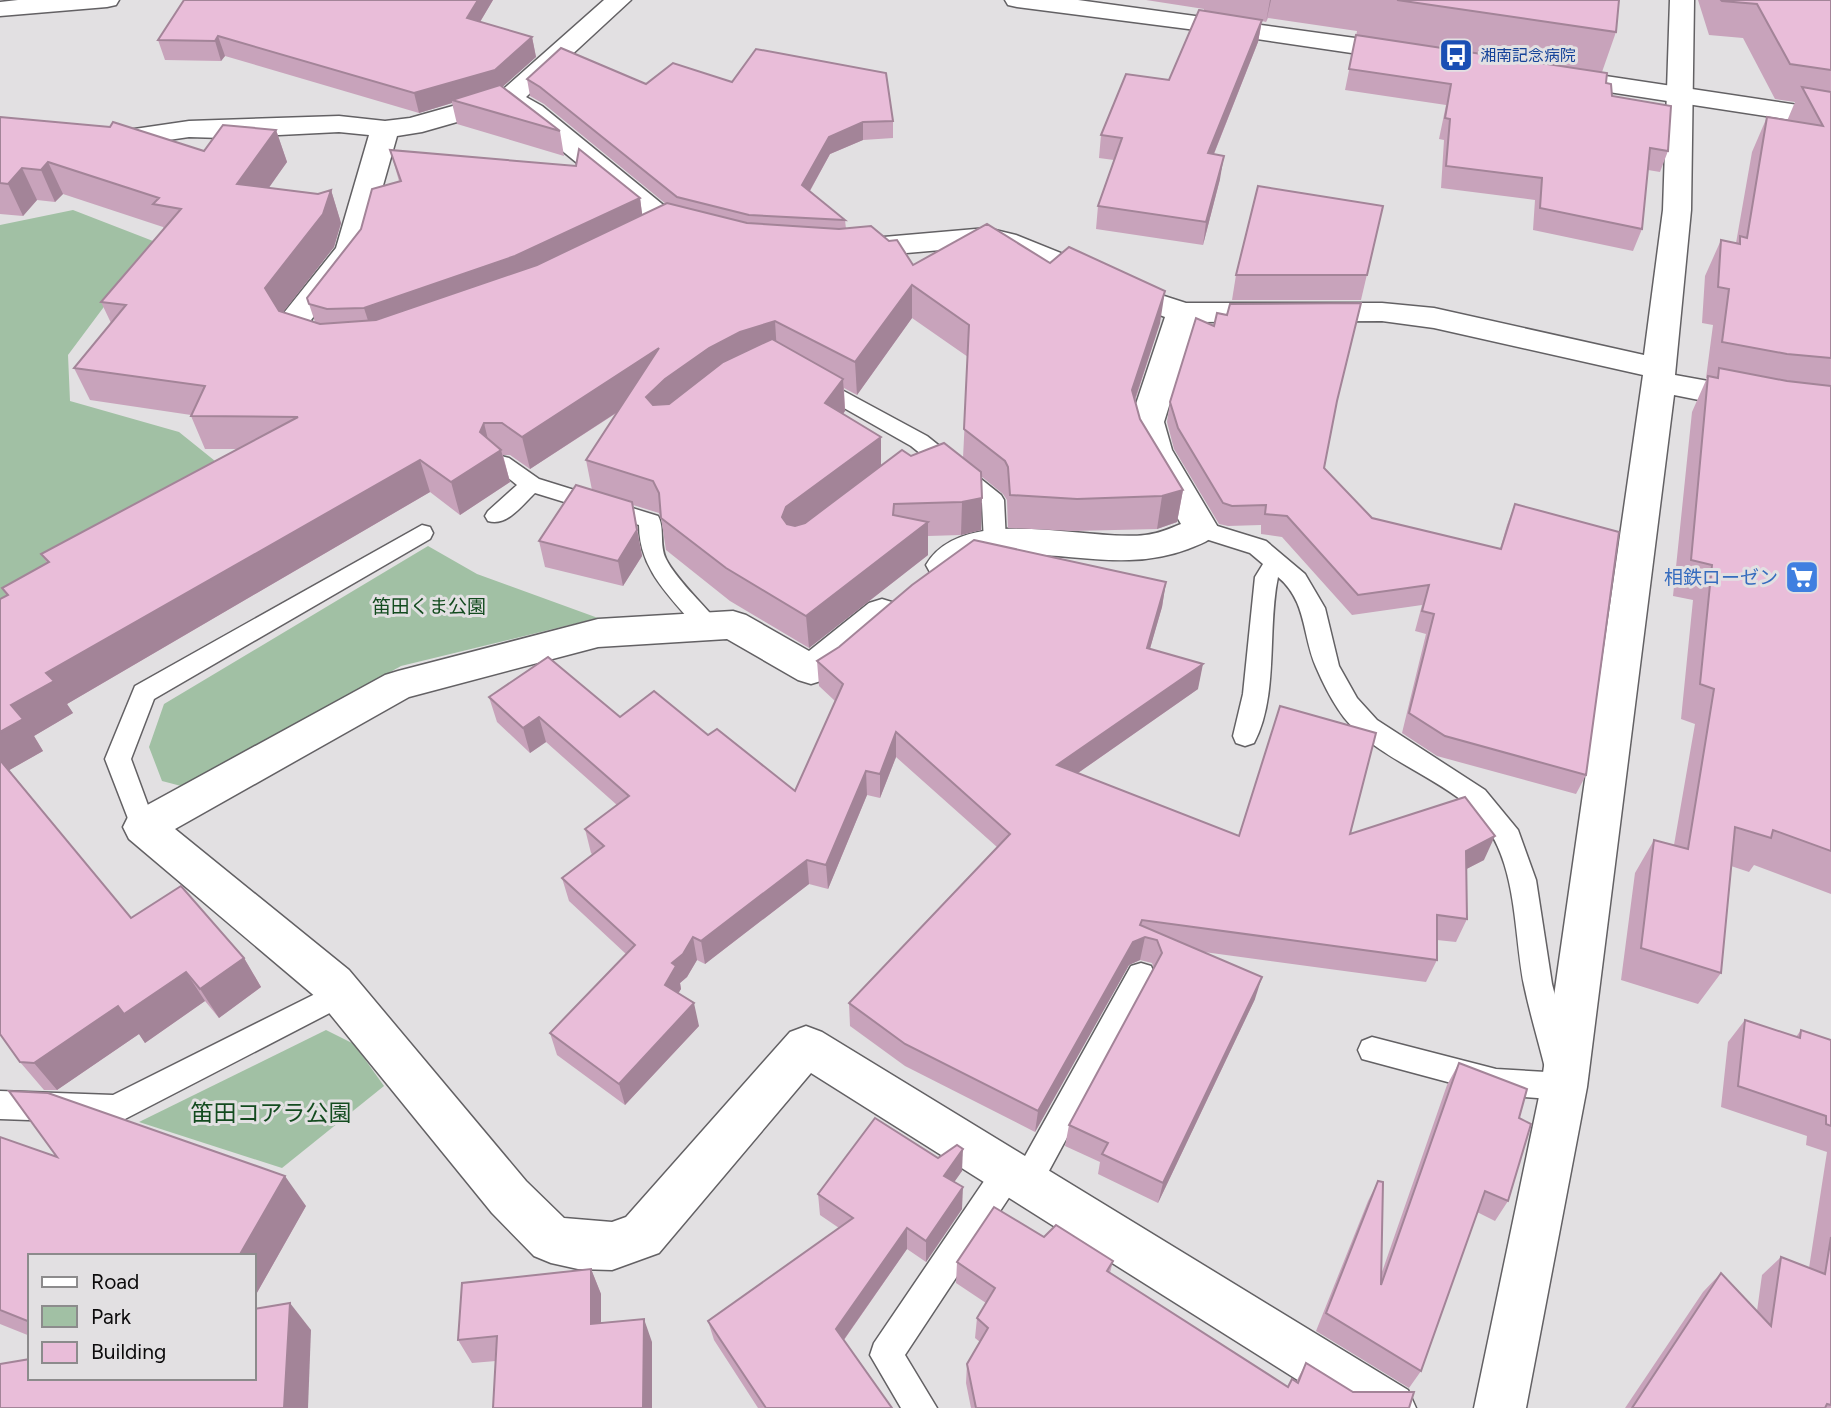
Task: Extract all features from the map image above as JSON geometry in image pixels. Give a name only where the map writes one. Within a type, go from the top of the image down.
[{"type":"street","points":[[0,9],[107,0]]},
{"type":"street","points":[[0,134],[100,142],[189,129],[339,124],[386,129],[412,126],[509,98],[619,0]]},
{"type":"street","points":[[1017,0],[1196,22],[1432,57]]},
{"type":"street","points":[[1500,1408],[1564,1087],[1659,375],[1677,210],[1682,0]]},
{"type":"street","points":[[1528,72],[1831,118]]},
{"type":"street","points":[[509,98],[532,112],[656,228],[727,238]]},
{"type":"street","points":[[360,344],[332,344],[302,334],[295,319],[350,249],[386,129]]},
{"type":"street","points":[[816,248],[841,250],[987,237],[1016,245],[1182,313],[1382,312],[1434,318],[1769,403],[1831,410]]},
{"type":"street","points":[[1182,313],[1147,422],[1155,450],[1202,529],[1172,542],[1145,548],[1114,549],[995,542],[967,548],[811,670],[733,625],[598,633],[398,685],[143,827],[333,984],[509,1197],[551,1239],[578,1245],[612,1246],[642,1237],[806,1046],[1390,1408]]},
{"type":"lane","points":[[802,375],[919,441],[993,500],[995,542]]},
{"type":"lane","points":[[906,465],[928,449]]},
{"type":"lane","points":[[501,463],[531,484],[650,521],[650,543],[656,563],[708,626]]},
{"type":"lane","points":[[495,516],[531,484]]},
{"type":"lane","points":[[1202,529],[1258,547],[1297,580],[1313,608],[1327,666],[1348,705],[1368,727],[1476,797],[1509,838],[1522,880],[1538,984],[1564,1087],[1496,1082],[1372,1050]]},
{"type":"lane","points":[[143,827],[118,759],[144,693],[422,533]]},
{"type":"lane","points":[[1245,736],[1255,694],[1266,576],[1276,562]]},
{"type":"lane","points":[[920,1408],[886,1355],[1017,1178],[1140,975]]},
{"type":"lane","points":[[0,1105],[115,1109],[341,993]]},
{"type":"green space","points":[[73,210],[153,241],[68,355],[70,401],[179,432],[220,465],[0,619],[0,225]]},
{"type":"green space","name":"笛田くま公園","points":[[428,546],[477,574],[598,618],[401,666],[185,787],[162,781],[149,747],[164,704]]},
{"type":"green space","name":"笛田コアラ公園","points":[[326,1030],[354,1044],[384,1086],[282,1168],[139,1122]]},
{"type":"building","points":[[184,0],[478,0],[467,18],[532,37],[495,70],[414,93],[218,36],[215,41],[158,40]]},
{"type":"building","points":[[1397,0],[1619,0],[1616,32]]},
{"type":"building","points":[[1721,0],[1831,0],[1831,70],[1790,64],[1757,4]]},
{"type":"building","points":[[1199,10],[1262,20],[1208,153],[1224,156],[1206,222],[1098,206],[1122,138],[1101,135],[1126,74],[1169,80]]},
{"type":"building","points":[[1356,35],[1607,73],[1606,83],[1611,84],[1612,96],[1671,106],[1668,151],[1650,148],[1642,229],[1540,208],[1542,178],[1446,166],[1450,119],[1445,118],[1451,84],[1349,69]]},
{"type":"building","points":[[561,48],[646,84],[673,63],[732,82],[756,49],[886,73],[893,121],[863,122],[829,137],[802,185],[845,220],[749,215],[677,197],[527,79]]},
{"type":"building","points":[[500,85],[560,131],[452,100]]},
{"type":"building","points":[[1802,87],[1831,92],[1831,358],[1787,354],[1722,342],[1729,289],[1718,287],[1721,240],[1740,244],[1740,236],[1747,238],[1767,117],[1823,126]]},
{"type":"building","points":[[0,117],[110,127],[113,122],[204,151],[223,125],[276,130],[237,184],[318,194],[331,190],[323,214],[265,288],[279,311],[320,324],[376,320],[537,265],[667,203],[747,223],[839,229],[871,226],[889,241],[897,240],[913,265],[987,224],[1050,263],[1069,247],[1165,291],[1132,390],[1140,419],[1183,490],[1162,496],[1077,499],[1010,495],[1005,461],[964,429],[969,325],[912,285],[855,362],[775,321],[740,332],[709,348],[665,379],[646,397],[653,405],[669,404],[723,362],[772,339],[843,379],[825,403],[881,437],[786,507],[782,517],[787,524],[795,526],[805,523],[902,450],[911,456],[944,443],[981,472],[982,498],[962,502],[894,504],[893,515],[928,522],[806,616],[726,568],[661,518],[659,493],[653,481],[586,460],[659,348],[522,437],[502,423],[484,423],[480,432],[501,450],[451,482],[420,460],[46,673],[54,681],[11,705],[23,719],[0,732],[0,599],[8,595],[2,588],[49,562],[41,554],[298,417],[191,416],[205,386],[74,368],[126,305],[101,302],[181,209],[153,204],[159,198],[48,162],[41,170],[22,168],[8,184],[0,183]]},
{"type":"building","points":[[579,149],[640,198],[515,256],[364,308],[327,309],[309,304],[307,298],[361,229],[372,189],[401,181],[390,150],[576,166]]},
{"type":"building","points":[[1258,186],[1383,206],[1367,275],[1236,275]]},
{"type":"building","points":[[1361,303],[1324,468],[1372,518],[1501,549],[1515,504],[1619,532],[1586,775],[1445,736],[1409,713],[1434,614],[1422,611],[1429,585],[1358,595],[1287,516],[1265,514],[1266,505],[1232,506],[1223,503],[1178,428],[1170,402],[1196,318],[1214,326],[1217,313],[1227,315],[1230,304]]},
{"type":"building","points":[[1719,368],[1831,386],[1831,851],[1773,830],[1771,838],[1735,827],[1721,973],[1641,948],[1654,840],[1688,849],[1714,689],[1700,684],[1712,565],[1691,560],[1708,376],[1718,378]]},
{"type":"building","points":[[576,485],[632,502],[637,530],[618,561],[539,541]]},
{"type":"building","points":[[974,540],[1166,582],[1147,648],[1203,664],[1057,765],[1239,836],[1280,706],[1376,733],[1350,834],[1465,797],[1495,836],[1466,851],[1467,919],[1437,915],[1437,960],[1142,920],[1140,925],[1262,977],[1163,1183],[1102,1154],[1108,1143],[1069,1125],[1162,953],[1157,940],[1145,937],[1133,942],[1038,1111],[905,1044],[849,1003],[1010,834],[896,732],[880,774],[866,771],[826,865],[807,860],[701,941],[693,937],[683,954],[672,963],[676,966],[665,985],[694,1003],[619,1084],[550,1033],[635,945],[562,878],[604,846],[585,829],[629,796],[539,717],[523,728],[489,697],[548,657],[620,717],[654,691],[708,735],[717,729],[795,791],[843,684],[817,661],[839,647],[912,585]]},
{"type":"building","points":[[0,760],[131,918],[181,886],[244,958],[200,989],[186,972],[124,1014],[118,1006],[34,1063],[20,1062],[0,1034]]},
{"type":"building","points":[[1745,1020],[1800,1038],[1801,1030],[1831,1040],[1831,1126],[1826,1124],[1826,1116],[1738,1086]]},
{"type":"building","points":[[1459,1063],[1527,1089],[1519,1118],[1531,1124],[1508,1201],[1485,1191],[1421,1371],[1326,1313],[1378,1181],[1383,1182],[1381,1285]]},
{"type":"building","points":[[9,1091],[48,1093],[285,1176],[240,1254],[28,1254],[28,1321],[0,1310],[0,1137],[57,1157]]},
{"type":"building","points":[[875,1118],[938,1158],[957,1145],[963,1149],[944,1176],[963,1187],[926,1241],[907,1228],[836,1329],[892,1408],[766,1408],[708,1321],[853,1218],[818,1194]]},
{"type":"building","points":[[994,1207],[1044,1237],[1056,1225],[1113,1261],[1107,1271],[1288,1387],[1292,1379],[1298,1383],[1306,1363],[1353,1392],[1414,1392],[1409,1408],[976,1408],[967,1364],[988,1328],[977,1318],[995,1288],[957,1262]]},
{"type":"building","points":[[1831,1237],[1831,1405],[1827,1404],[1825,1408],[1632,1408],[1721,1273],[1771,1326],[1781,1257],[1825,1274]]},
{"type":"building","points":[[591,1269],[591,1324],[644,1319],[643,1408],[493,1408],[497,1336],[458,1340],[462,1283]]},
{"type":"building","points":[[290,1303],[284,1408],[0,1408],[0,1364],[28,1359],[28,1380],[256,1380],[256,1309]]},
{"type":"place","name":"湘南記念病院","points":[[1456,55]]},
{"type":"place","name":"相鉄ローゼン","points":[[1802,577]]}]
